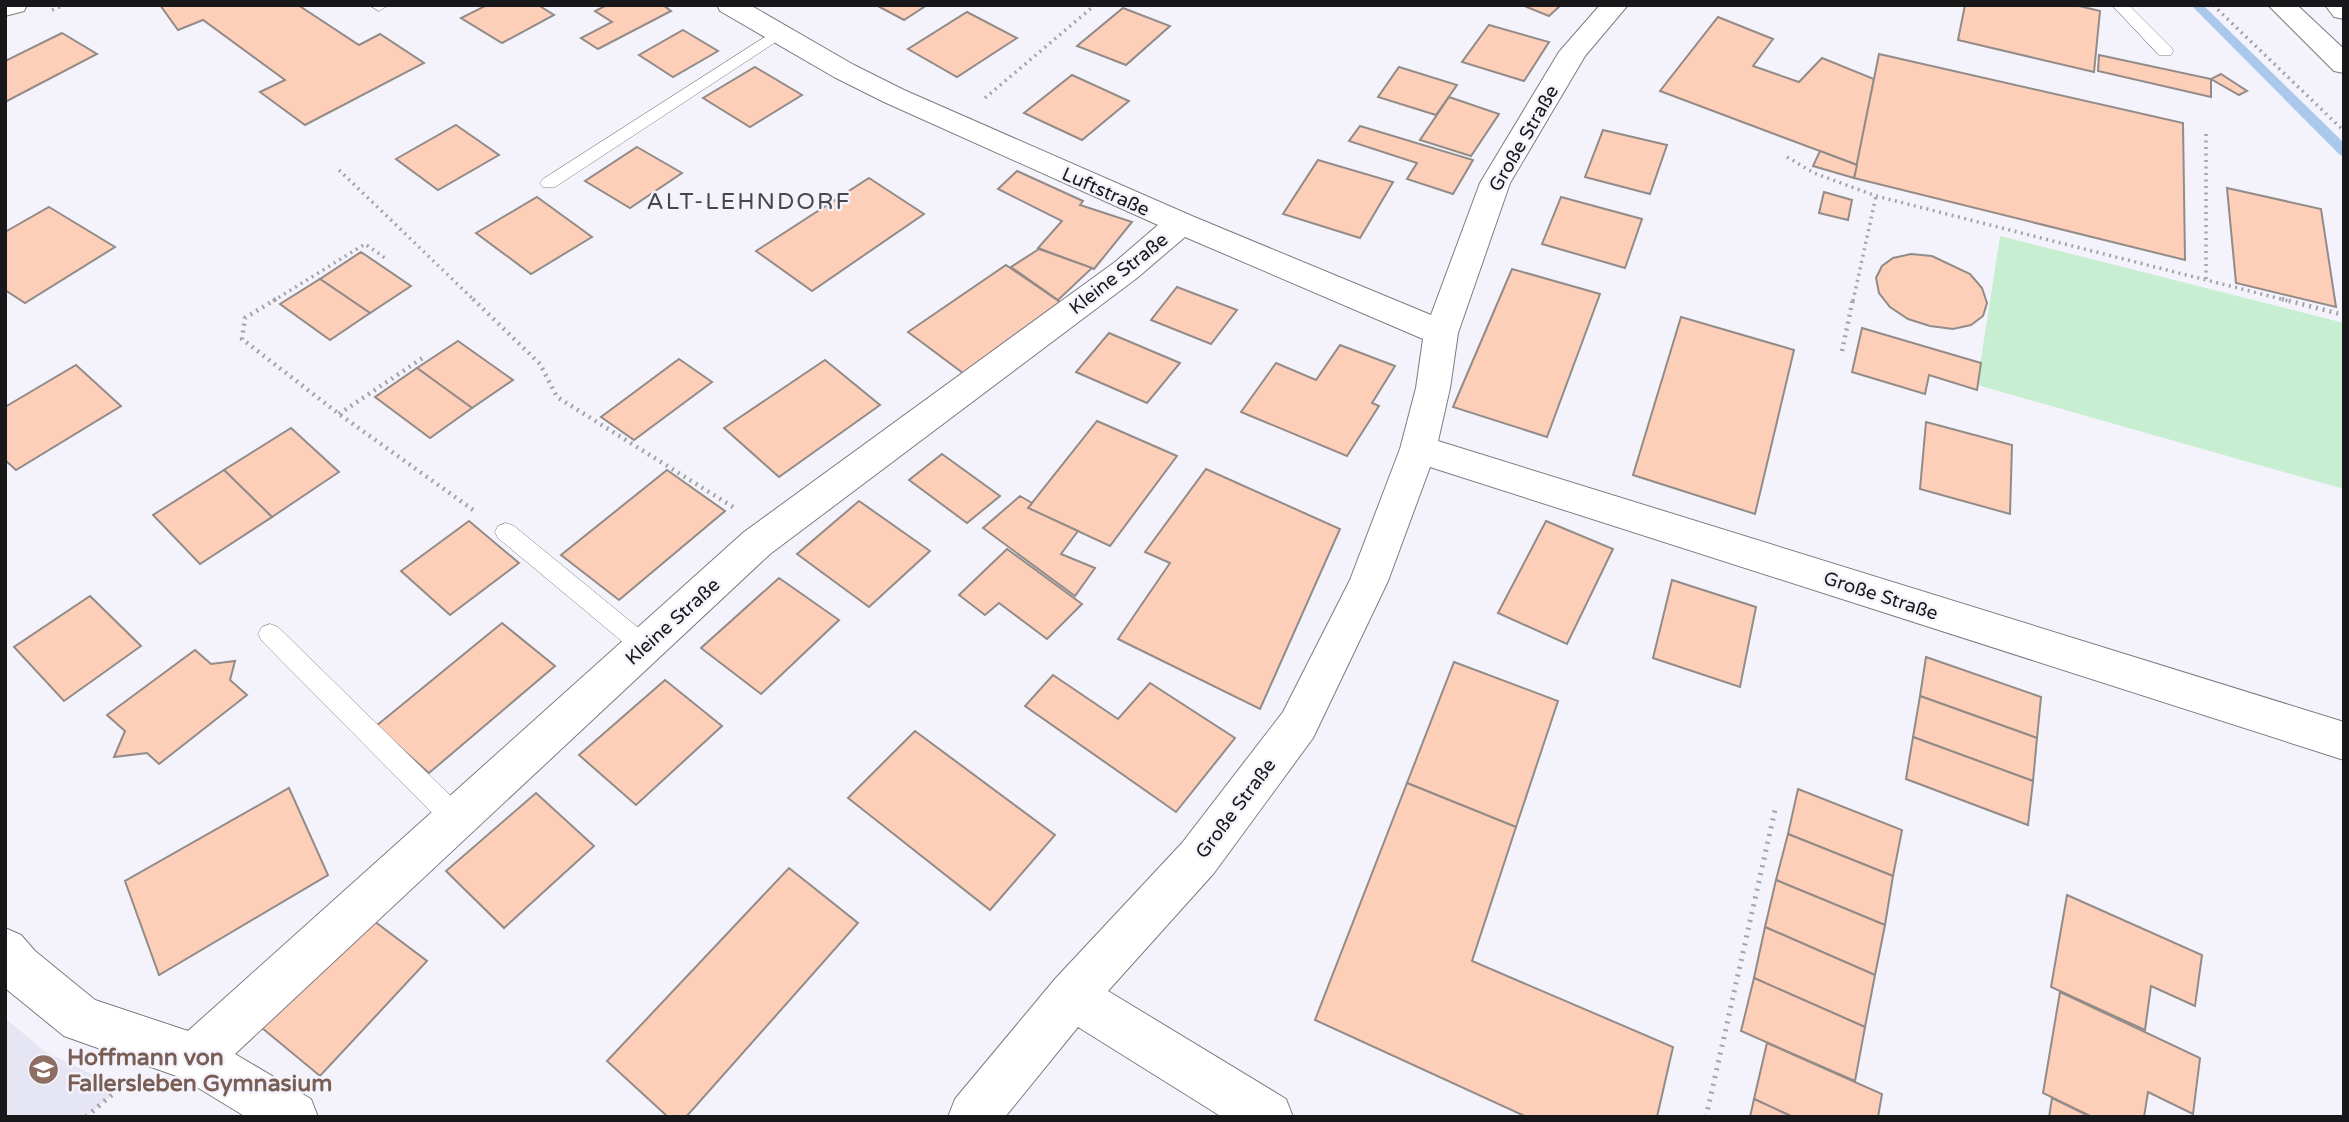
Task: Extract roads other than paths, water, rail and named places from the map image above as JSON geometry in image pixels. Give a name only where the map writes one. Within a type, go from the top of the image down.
[{"type":"main road","points":[[5,8],[14,5]]},
{"type":"main road","name":"Luftstraße","points":[[730,5],[844,71],[955,123],[1181,223],[1441,333]]},
{"type":"main road","name":"Große Straße","points":[[973,1117],[1072,996],[1198,858],[1298,724],[1369,581],[1418,449],[1433,388],[1441,333],[1495,183],[1573,52],[1615,5]]},
{"type":"main road","points":[[2281,5],[2344,65]]},
{"type":"main road","points":[[2338,5],[2344,11]]},
{"type":"main road","name":"Kleine Straße","points":[[195,1058],[772,532],[1126,270],[1181,223]]},
{"type":"main road","name":"Große Straße","points":[[1418,449],[2344,741]]},
{"type":"main road","points":[[5,951],[18,968],[81,1019],[195,1058],[293,1117]]},
{"type":"main road","points":[[1072,996],[1268,1117]]},
{"type":"lane","points":[[2120,5],[2165,51]]},
{"type":"lane","points":[[549,183],[779,33]]},
{"type":"lane","points":[[506,532],[644,646]]},
{"type":"lane","points":[[270,634],[456,819]]},
{"type":"waterway","points":[[2196,5],[2344,152]]},
{"type":"place","name":"Hoffmann von Fallersleben Gymnasium","points":[[44,1070]]},
{"type":"district","name":"ALT-LEHNDORF","points":[[749,201]]}]
